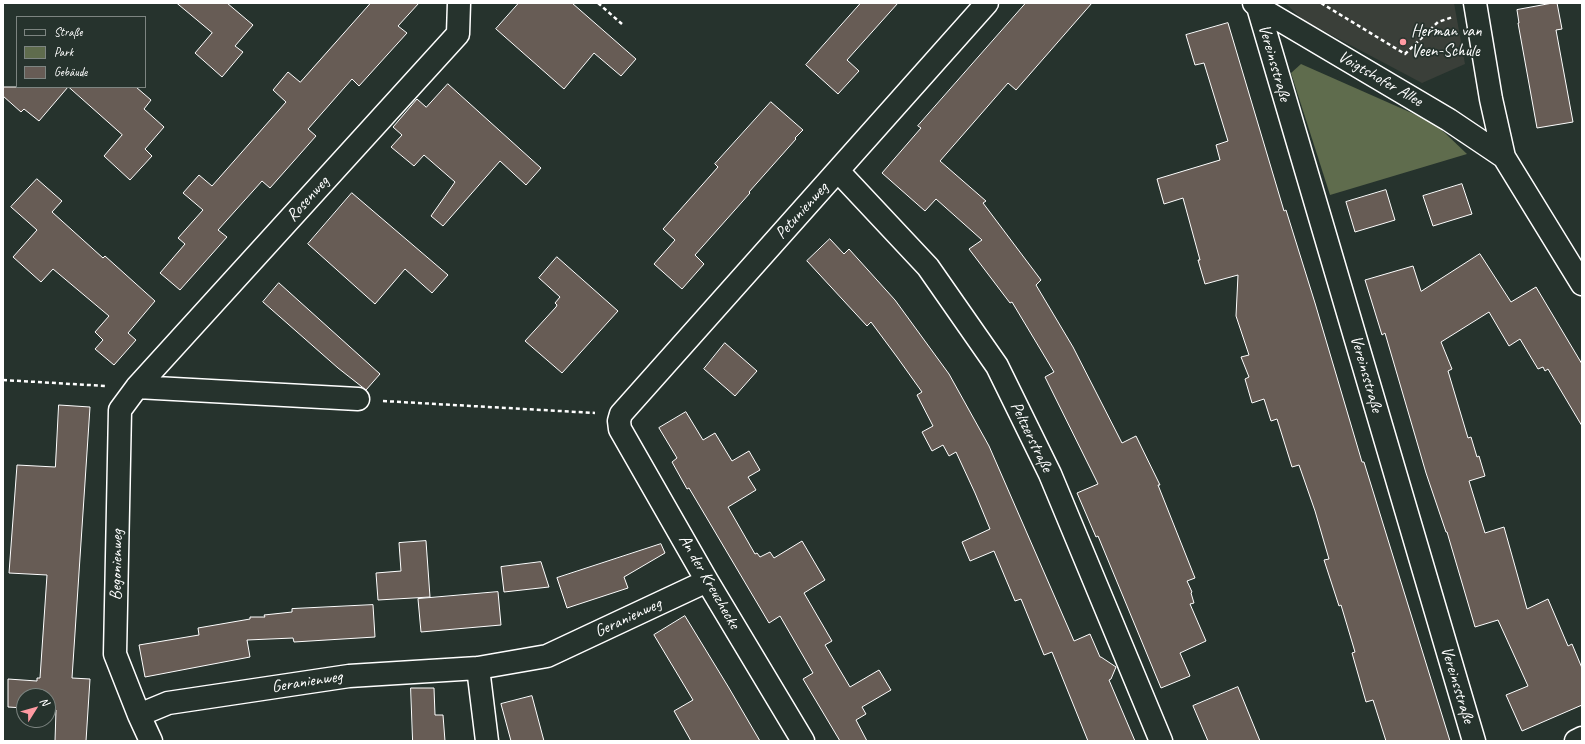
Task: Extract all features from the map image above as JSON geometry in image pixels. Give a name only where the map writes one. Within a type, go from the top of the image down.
[{"type":"street","name":"Rosenweg","points":[[137,387],[458,34],[459,3]]},
{"type":"street","name":"Petunienweg","points":[[618,421],[621,414],[987,3]]},
{"type":"street","name":"Voigtshofer Allee","points":[[1256,5],[1449,120],[1504,157]]},
{"type":"street","name":"Vereinsstraße","points":[[1256,5],[1474,741]]},
{"type":"street","name":"Voigtshofer Allee","points":[[1476,6],[1491,99],[1504,157],[1582,284]]},
{"type":"street","name":"Peltzerstraße","points":[[838,171],[928,267],[997,366],[1050,474],[1161,741]]},
{"type":"street","points":[[137,387],[358,399]]},
{"type":"street","name":"Begonienweg","points":[[137,387],[120,410],[115,654],[151,741]]},
{"type":"street","name":"An der Kreuzhecke","points":[[618,421],[620,429],[707,581],[803,741]]},
{"type":"street","name":"Geranienweg","points":[[139,715],[168,703],[349,676],[478,668],[547,656],[707,581]]},
{"type":"street","points":[[478,668],[487,741]]},
{"type":"street","points":[[1576,741],[1582,738]]},
{"type":"path","points":[[598,3],[622,24]]},
{"type":"path","points":[[1321,3],[1405,54],[1438,22],[1476,6]]},
{"type":"path","points":[[3,380],[137,387]]},
{"type":"path","points":[[358,399],[594,412],[618,421]]},
{"type":"shaded area","name":"Herman van Veen-Schule","points":[[1285,3],[1454,3],[1465,64],[1422,83],[1303,20]]},
{"type":"green space","points":[[1301,64],[1430,121],[1467,154],[1330,195],[1291,73]]},
{"type":"building","points":[[177,3],[227,3],[253,25],[235,46],[243,52],[222,77],[195,53],[212,33]]},
{"type":"building","points":[[371,3],[419,3],[398,26],[407,33],[359,86],[352,79],[308,129],[316,136],[270,188],[262,181],[218,230],[227,237],[180,290],[160,273],[185,244],[178,238],[203,210],[183,193],[199,175],[212,186],[286,102],[273,90],[288,72],[300,82]]},
{"type":"building","points":[[519,3],[572,3],[636,59],[621,76],[594,53],[564,89],[496,29]]},
{"type":"building","points":[[861,3],[898,3],[847,60],[859,71],[838,94],[806,65]]},
{"type":"building","points":[[1026,3],[1092,3],[1016,90],[1008,83],[940,161],[986,201],[983,203],[1041,280],[1036,285],[1073,347],[1122,443],[1136,436],[1160,485],[1158,485],[1195,578],[1187,581],[1192,592],[1194,603],[1190,604],[1206,641],[1180,653],[1190,676],[1161,688],[1098,536],[1096,537],[1077,493],[1098,484],[1045,377],[1054,372],[1012,302],[1010,303],[969,249],[982,240],[936,199],[925,211],[882,173],[921,128],[918,126]]},
{"type":"building","points":[[1557,3],[1562,29],[1556,30],[1573,122],[1537,128],[1517,10]]},
{"type":"building","points":[[1228,23],[1284,211],[1286,210],[1362,462],[1364,462],[1450,741],[1386,741],[1373,700],[1366,702],[1352,653],[1355,652],[1341,605],[1339,606],[1324,560],[1329,559],[1315,511],[1299,465],[1292,467],[1277,419],[1271,421],[1264,399],[1252,403],[1245,379],[1249,377],[1241,357],[1249,355],[1236,316],[1238,275],[1205,284],[1183,198],[1164,204],[1157,179],[1220,160],[1216,145],[1228,141],[1204,63],[1195,65],[1186,35]]},
{"type":"building","points":[[448,84],[541,168],[526,185],[500,161],[443,226],[431,216],[455,182],[424,155],[414,166],[391,147],[402,135],[393,127],[417,99],[426,107]]},
{"type":"building","points":[[3,87],[67,88],[39,121],[24,109],[21,112],[3,96]]},
{"type":"building","points":[[70,88],[137,88],[151,100],[144,109],[164,127],[145,149],[152,156],[130,180],[104,156],[122,135]]},
{"type":"building","points":[[771,102],[803,130],[695,255],[704,264],[682,289],[654,264],[675,240],[663,229],[718,167],[715,164]]},
{"type":"building","points":[[37,179],[62,201],[52,212],[103,258],[105,256],[155,301],[128,333],[136,340],[114,365],[95,349],[103,340],[95,332],[109,316],[53,269],[41,282],[13,257],[37,230],[11,207]]},
{"type":"building","points":[[1462,184],[1472,214],[1433,226],[1423,196]]},
{"type":"building","points":[[1386,190],[1395,220],[1355,232],[1346,202]]},
{"type":"building","points":[[352,193],[448,275],[432,293],[405,269],[375,304],[308,244]]},
{"type":"building","points":[[830,239],[844,254],[849,249],[895,300],[949,374],[989,446],[1074,641],[1090,634],[1100,657],[1116,667],[1111,679],[1109,680],[1135,741],[1088,741],[1052,652],[1044,655],[1021,599],[1015,601],[994,551],[970,561],[962,542],[990,529],[975,493],[956,452],[949,456],[943,445],[932,451],[922,432],[933,426],[917,395],[922,392],[897,357],[871,322],[867,326],[807,261]]},
{"type":"building","points":[[1480,254],[1511,302],[1536,287],[1582,364],[1582,426],[1548,369],[1545,371],[1543,367],[1538,369],[1520,339],[1509,346],[1489,312],[1441,342],[1452,369],[1448,371],[1468,438],[1471,437],[1485,476],[1469,481],[1485,533],[1504,527],[1527,609],[1548,599],[1568,646],[1572,644],[1582,668],[1582,705],[1522,731],[1506,695],[1528,686],[1498,620],[1475,627],[1447,532],[1426,473],[1385,333],[1382,335],[1365,280],[1413,266],[1421,291]]},
{"type":"building","points":[[557,257],[618,311],[562,373],[525,341],[557,305],[555,303],[560,297],[539,278]]},
{"type":"building","points":[[279,283],[380,374],[366,390],[338,368],[263,302]]},
{"type":"building","points":[[725,343],[757,371],[735,396],[704,369]]},
{"type":"building","points":[[59,405],[90,407],[72,678],[90,679],[86,741],[55,741],[56,688],[16,688],[16,708],[8,707],[8,679],[37,681],[37,678],[40,678],[47,575],[9,573],[17,465],[55,467]]},
{"type":"building","points":[[686,412],[703,440],[715,433],[732,461],[749,451],[760,470],[748,477],[756,490],[728,507],[755,554],[757,553],[760,557],[770,552],[774,558],[802,541],[825,580],[804,593],[832,641],[825,645],[850,687],[879,670],[891,690],[862,707],[866,714],[856,720],[867,741],[840,741],[803,679],[813,673],[780,616],[769,623],[672,462],[677,458],[659,428]]},
{"type":"building","points":[[426,541],[430,597],[378,600],[376,573],[401,571],[399,543]]},
{"type":"building","points":[[661,544],[665,553],[624,577],[628,588],[567,608],[557,578]]},
{"type":"building","points":[[541,562],[549,587],[504,592],[501,567]]},
{"type":"building","points":[[498,592],[501,625],[421,632],[418,599]]},
{"type":"building","points":[[373,605],[375,637],[294,642],[293,638],[247,640],[250,657],[145,677],[139,645],[199,635],[198,628],[250,619],[250,617],[265,617],[264,615],[292,612],[292,609]]},
{"type":"building","points":[[685,616],[760,741],[691,741],[674,711],[693,700],[654,635]]},
{"type":"building","points":[[1238,687],[1260,741],[1208,741],[1193,706]]},
{"type":"building","points":[[411,688],[434,688],[435,715],[443,715],[445,741],[413,741]]},
{"type":"building","points":[[532,696],[544,741],[511,741],[501,704]]},
{"type":"place","name":"Herman van Veen-Schule","points":[[1403,42]]}]
